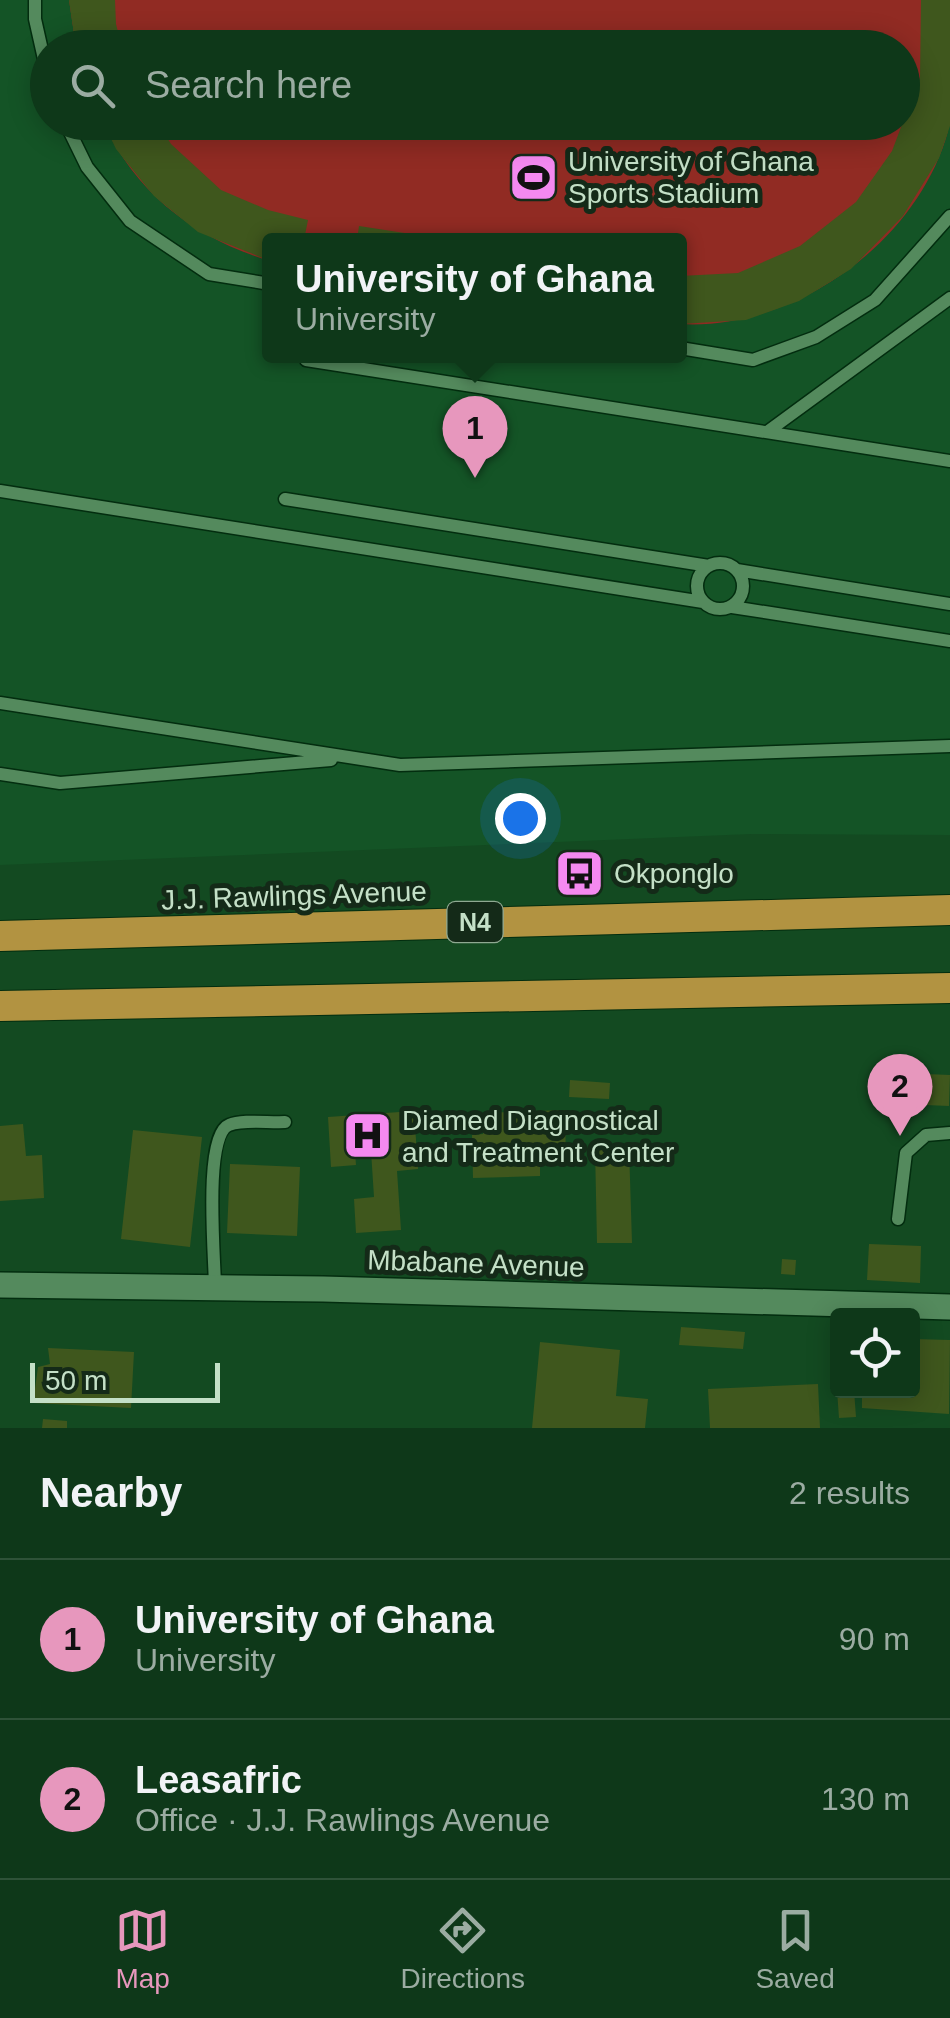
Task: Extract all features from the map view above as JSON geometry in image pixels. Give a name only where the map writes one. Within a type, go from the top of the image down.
[{"type":"highway","name":"J.J. Rawlings Avenue","points":[[0,936],[950,910]]},
{"type":"highway","points":[[0,1006],[950,988]]},
{"type":"street","name":"Mbabane Avenue","points":[[0,1284],[950,1307]]},
{"type":"lane","points":[[35,0],[37,30]]},
{"type":"lane","points":[[74,140],[87,168],[130,220],[209,274],[262,283]]},
{"type":"lane","points":[[687,349],[753,360],[816,337],[875,300],[949,221]]},
{"type":"lane","points":[[767,432],[950,298]]},
{"type":"lane","points":[[325,363],[950,461]]},
{"type":"lane","points":[[0,492],[703,602],[717,610],[732,607],[950,640]]},
{"type":"lane","points":[[284,500],[709,566],[724,563],[738,570],[950,604]]},
{"type":"lane","points":[[703,602],[698,578],[709,566]]},
{"type":"lane","points":[[732,607],[744,586],[738,570]]},
{"type":"lane","points":[[0,703],[400,765],[950,746]]},
{"type":"lane","points":[[0,774],[60,783],[352,758]]},
{"type":"lane","points":[[215,1288],[213,1157],[218,1134],[228,1125],[285,1122]]},
{"type":"lane","points":[[898,1218],[906,1153],[926,1135],[950,1133]]},
{"type":"shaded area","points":[[0,0],[950,0],[950,835],[751,834],[0,865]]},
{"type":"shaded area","name":"University of Ghana Sports Stadium","points":[[69,0],[950,0],[948,131],[933,171],[910,209],[880,243],[846,272],[807,295],[766,312],[723,322],[687,324],[687,233],[262,233],[262,258],[217,240],[171,210],[133,172],[112,140],[920,140],[920,30],[73,30]]},
{"type":"building","points":[[69,0],[115,0],[118,30],[73,30]]},
{"type":"building","points":[[921,0],[950,0],[950,126],[939,158],[903,216],[851,269],[799,301],[746,320],[687,324],[687,276],[738,273],[800,246],[856,202],[896,140],[920,140]]},
{"type":"building","points":[[112,140],[168,140],[221,190],[268,210],[308,220],[305,233],[262,233],[262,258],[198,232],[154,196]]},
{"type":"building","points":[[359,226],[404,233],[358,233]]},
{"type":"building","points":[[879,1072],[950,1075],[949,1106],[878,1103]]},
{"type":"building","points":[[570,1080],[610,1083],[609,1099],[569,1097]]},
{"type":"building","points":[[565,1110],[566,1164],[540,1164],[540,1176],[473,1178],[472,1135],[483,1134],[482,1113]]},
{"type":"building","points":[[414,1111],[418,1169],[397,1171],[401,1230],[356,1233],[354,1199],[374,1197],[371,1151],[355,1152],[356,1165],[331,1167],[328,1117]]},
{"type":"building","points":[[23,1124],[26,1156],[42,1155],[44,1198],[0,1201],[0,1126]]},
{"type":"building","points":[[133,1130],[202,1137],[190,1247],[121,1239]]},
{"type":"building","points":[[629,1147],[632,1243],[597,1243],[595,1148]]},
{"type":"building","points":[[230,1164],[300,1167],[297,1236],[227,1233]]},
{"type":"building","points":[[869,1244],[921,1246],[920,1283],[867,1280]]},
{"type":"building","points":[[782,1259],[796,1260],[795,1275],[781,1274]]},
{"type":"building","points":[[681,1327],[745,1332],[743,1349],[679,1345]]},
{"type":"building","points":[[920,1339],[950,1340],[949,1414],[862,1408],[862,1398],[920,1398]]},
{"type":"building","points":[[540,1342],[620,1350],[616,1396],[648,1399],[645,1428],[532,1428]]},
{"type":"building","points":[[48,1348],[134,1352],[131,1408],[33,1403],[38,1367],[50,1364]]},
{"type":"building","points":[[818,1384],[820,1428],[710,1428],[708,1389]]},
{"type":"building","points":[[838,1398],[855,1398],[856,1417],[839,1418]]},
{"type":"building","points":[[43,1419],[67,1421],[67,1428],[42,1428]]},
{"type":"place","name":"University of Ghana Sports Stadium","points":[[533,177]]},
{"type":"place","name":"University of Ghana","points":[[475,478]]},
{"type":"place","name":"Okponglo","points":[[579,873]]},
{"type":"place","name":"Diamed Diagnostical and Treatment Center","points":[[367,1136]]},
{"type":"place","name":"Leasafric","points":[[900,1136]]}]
